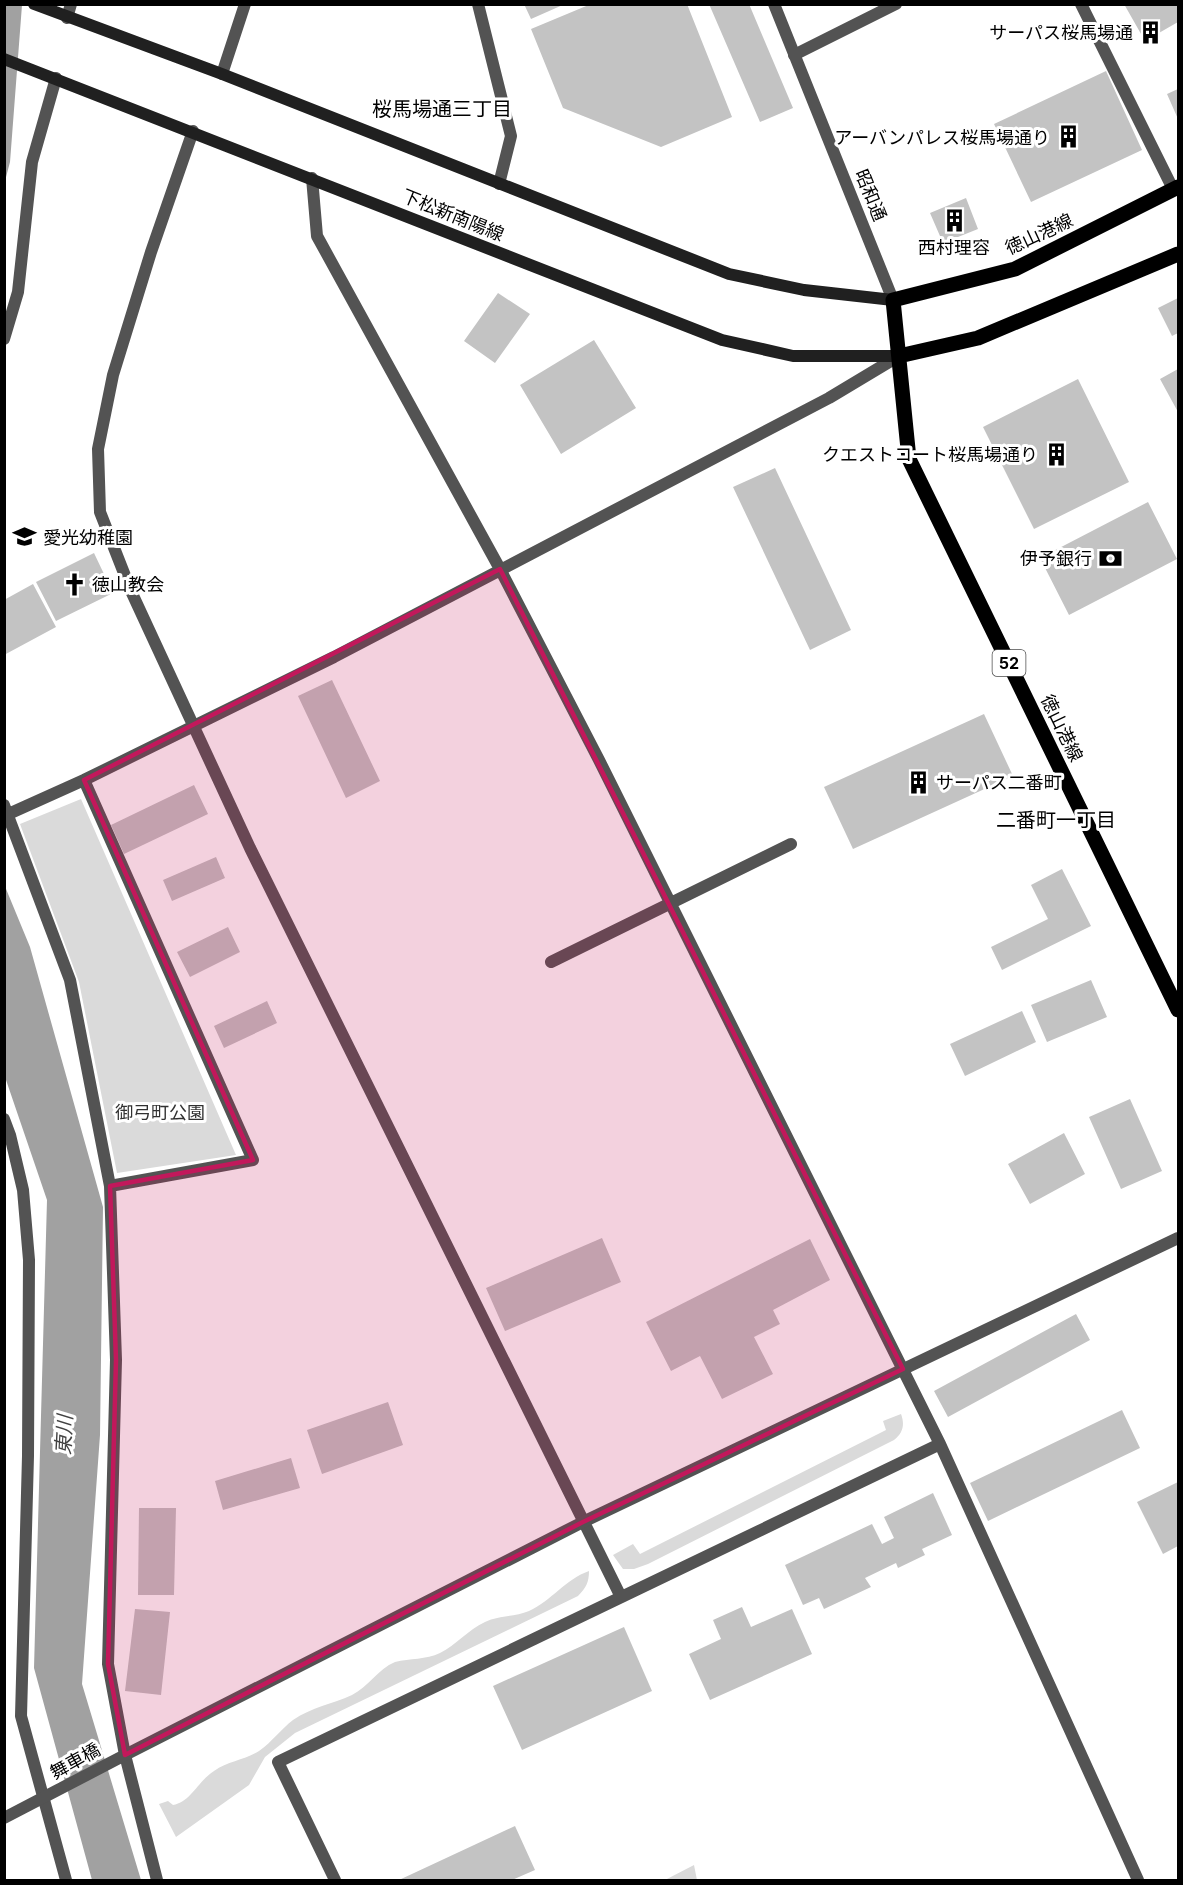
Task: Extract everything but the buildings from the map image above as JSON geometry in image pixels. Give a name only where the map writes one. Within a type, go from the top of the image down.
[{"type":"main road","points":[[34,4],[222,74],[729,273],[804,290],[893,300]]},
{"type":"main road","name":"下松新南陽線","points":[[4,59],[193,131],[722,340],[793,356],[899,356]]},
{"type":"main road","name":"徳山港線","points":[[1176,188],[1015,268],[893,300],[909,459],[1179,1010]]},
{"type":"main road","points":[[899,356],[978,338],[1179,254]]},
{"type":"street","points":[[67,18],[71,4]]},
{"type":"street","points":[[222,74],[244,4]]},
{"type":"street","points":[[478,4],[511,136],[499,184]]},
{"type":"street","name":"昭和通","points":[[774,4],[893,300]]},
{"type":"street","points":[[794,55],[896,4]]},
{"type":"street","points":[[1081,4],[1176,188]]},
{"type":"street","points":[[4,339],[18,292],[32,162],[56,78]]},
{"type":"street","points":[[193,131],[151,252],[113,375],[98,449],[100,512],[131,591],[249,848],[621,1597]]},
{"type":"street","points":[[312,178],[317,237],[500,569],[594,750],[940,1444],[1138,1881]]},
{"type":"street","points":[[157,1881],[125,1755],[108,1664],[116,1360],[110,1186],[70,980],[6,812],[84,780],[334,657],[829,398],[899,356]]},
{"type":"street","points":[[84,780],[253,1160],[110,1186]]},
{"type":"street","points":[[551,962],[791,844]]},
{"type":"street","points":[[4,1119],[23,1190],[29,1260],[28,1456],[21,1716],[66,1881]]},
{"type":"street","name":"舞車橋","points":[[4,1818],[583,1522],[1179,1238]]},
{"type":"street","points":[[335,1881],[278,1762],[940,1444]]},
{"type":"highlighted area","points":[[500,569],[903,1369],[583,1522],[125,1755],[108,1664],[116,1360],[110,1186],[253,1160],[84,780]]},
{"type":"green space","name":"御弓町公園","points":[[81,799],[236,1155],[117,1173],[79,982],[20,824]]},
{"type":"green space","points":[[901,1414],[902,1428],[894,1440],[648,1564],[634,1569],[623,1569],[613,1555],[633,1544],[640,1554],[886,1430],[883,1421]]},
{"type":"green space","points":[[589,1571],[587,1585],[578,1596],[295,1733],[265,1757],[249,1785],[176,1837],[159,1804],[168,1801],[173,1805],[185,1800],[214,1771],[259,1751],[300,1716],[358,1692],[389,1665],[440,1653],[485,1622],[524,1613],[537,1607],[573,1579]]},
{"type":"green space","points":[[694,1865],[697,1880],[665,1880]]},
{"type":"water","points":[[5,5],[22,5],[10,162],[5,181]]},
{"type":"water","name":"東川","points":[[4,884],[30,947],[103,1207],[100,1435],[82,1684],[141,1880],[92,1880],[34,1668],[47,1200],[5,1077]]},
{"type":"place","name":"サーパス桜馬場通","points":[[1151,32]]},
{"type":"place","name":"アーバンパレス桜馬場通り","points":[[1068,137]]},
{"type":"place","name":"西村理容","points":[[954,221]]},
{"type":"place","name":"クエストコート桜馬場通り","points":[[1056,454]]},
{"type":"place","name":"愛光幼稚園","points":[[25,537]]},
{"type":"place","name":"伊予銀行","points":[[1110,558]]},
{"type":"place","name":"徳山教会","points":[[74,584]]},
{"type":"place","name":"サーパス二番町","points":[[918,782]]},
{"type":"district","name":"桜馬場通三丁目","points":[[442,109]]},
{"type":"district","name":"二番町一丁目","points":[[1056,820]]}]
